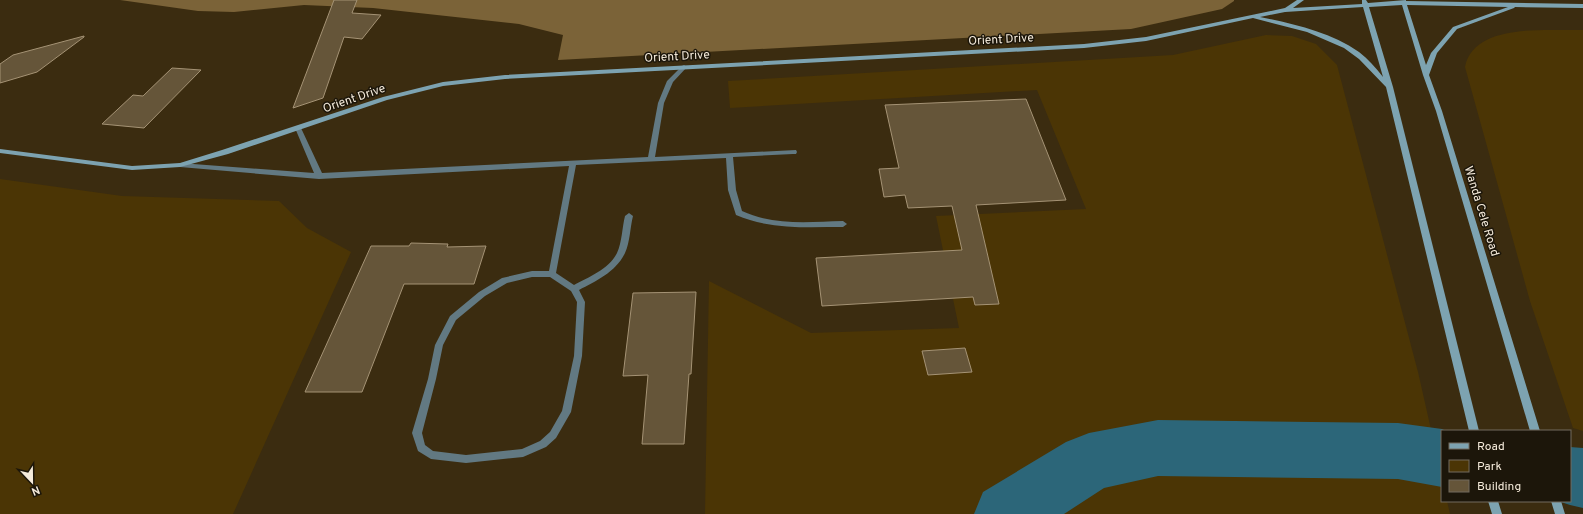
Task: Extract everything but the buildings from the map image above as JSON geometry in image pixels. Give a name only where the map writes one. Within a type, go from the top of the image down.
[{"type":"main road","points":[[1285,10],[1301,0]]},
{"type":"main road","points":[[1488,0],[1497,4]]},
{"type":"main road","name":"Orient Drive","points":[[0,151],[132,168],[180,165],[225,152],[385,98],[443,84],[505,77],[1084,46],[1146,39],[1285,10],[1364,3],[1404,2],[1583,6]]},
{"type":"main road","name":"Wanda Cele Road","points":[[1404,2],[1533,427]]},
{"type":"main road","points":[[1364,3],[1390,88],[1474,430]]},
{"type":"main road","points":[[1426,75],[1434,53],[1455,28],[1516,5]]},
{"type":"main road","points":[[1250,17],[1286,24],[1314,33],[1337,43],[1358,55],[1390,88]]},
{"type":"main road","points":[[1493,502],[1496,513]]},
{"type":"main road","points":[[1556,502],[1560,514]]},
{"type":"lane","points":[[651,159],[661,103],[670,81],[684,67]]},
{"type":"lane","points":[[298,128],[319,176]]},
{"type":"lane","points":[[180,165],[319,176],[793,152]]},
{"type":"lane","points":[[729,155],[732,190],[739,213],[750,219],[762,222],[789,225],[843,224]]},
{"type":"lane","points":[[552,274],[573,163]]},
{"type":"lane","points":[[574,289],[598,276],[612,265],[621,253],[629,216]]},
{"type":"lane","points":[[532,274],[552,274],[574,289],[581,302],[578,356],[566,412],[553,435],[543,444],[523,453],[466,459],[431,454],[421,448],[417,432],[440,345],[453,318],[482,294],[505,280],[532,274]]},
{"type":"green space","points":[[1533,30],[1583,30],[1583,431],[1573,428],[1530,301],[1465,67],[1471,53],[1482,42],[1497,36]]},
{"type":"green space","points":[[1266,35],[1292,36],[1316,44],[1337,65],[1418,372],[1441,474],[1441,502],[1447,502],[1450,514],[705,514],[709,281],[811,333],[959,328],[936,216],[1086,209],[1037,90],[730,108],[728,81],[1173,55]]},
{"type":"green space","points":[[0,179],[122,196],[279,201],[307,228],[351,252],[233,514],[0,514]]},
{"type":"shaded area","points":[[120,0],[1234,1],[1222,9],[1131,29],[558,60],[563,35],[519,24],[373,8],[304,5],[234,12],[198,11]]},
{"type":"waterway","points":[[1007,514],[1089,462],[1158,448],[1398,451],[1441,458]]},
{"type":"waterway","points":[[1571,476],[1583,478]]}]
